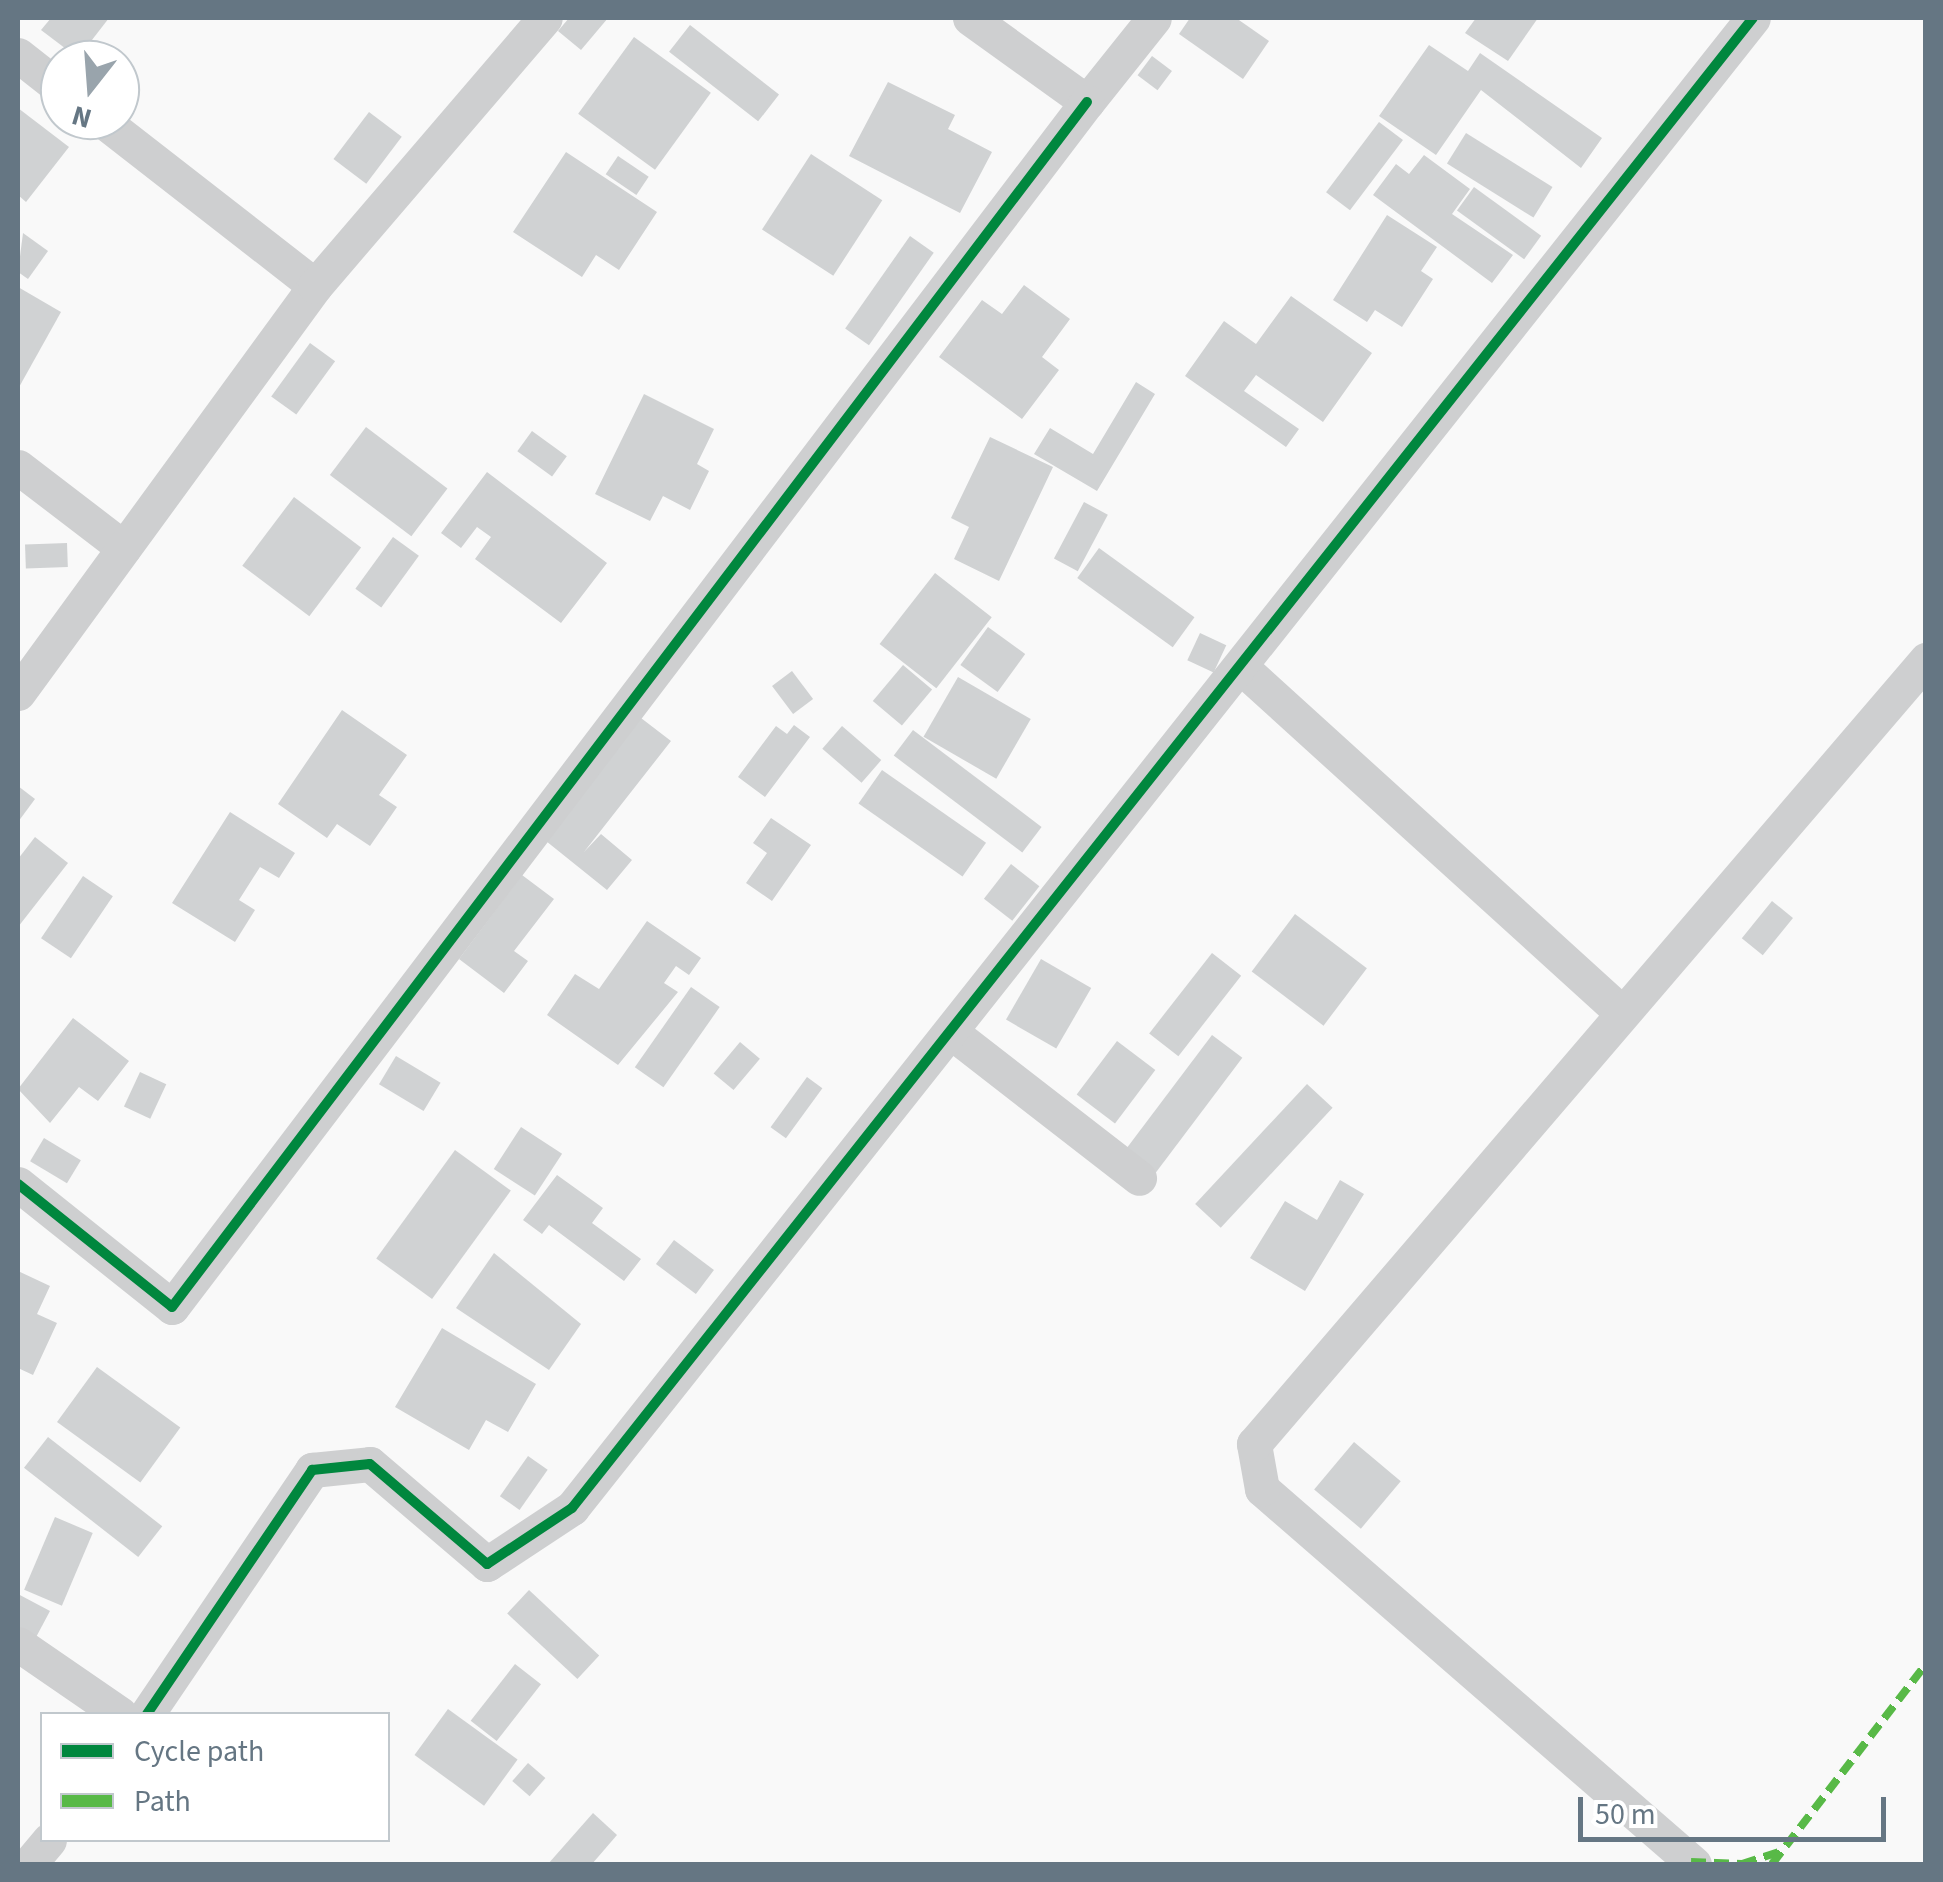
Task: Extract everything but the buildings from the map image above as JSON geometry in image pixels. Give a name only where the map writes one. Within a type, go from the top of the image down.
[{"type":"street","points":[[18,692],[315,286],[545,18]]},
{"type":"street","points":[[970,18],[1087,102]]},
{"type":"street","points":[[18,1184],[172,1307],[1154,18]]},
{"type":"street","points":[[148,1712],[312,1470],[370,1464],[488,1564],[572,1508],[1753,18]]},
{"type":"street","points":[[18,54],[40,72]]},
{"type":"street","points":[[128,140],[315,286]]},
{"type":"street","points":[[18,466],[124,548]]},
{"type":"street","points":[[1694,1864],[1262,1490],[1255,1470],[1254,1444],[1620,1011],[1926,660]]},
{"type":"street","points":[[1241,667],[1620,1011]]},
{"type":"street","points":[[951,1032],[1139,1178]]},
{"type":"street","points":[[18,1644],[117,1712]]},
{"type":"street","points":[[29,1864],[47,1842]]},
{"type":"marked path","points":[[1772,1864],[1926,1664]]},
{"type":"marked path","points":[[1691,1862],[1742,1864],[1782,1851]]},
{"type":"cycle path","points":[[148,1712],[312,1470],[370,1464],[487,1564],[572,1508],[1753,18]]},
{"type":"cycle path","points":[[18,1184],[172,1307],[1087,102]]}]
